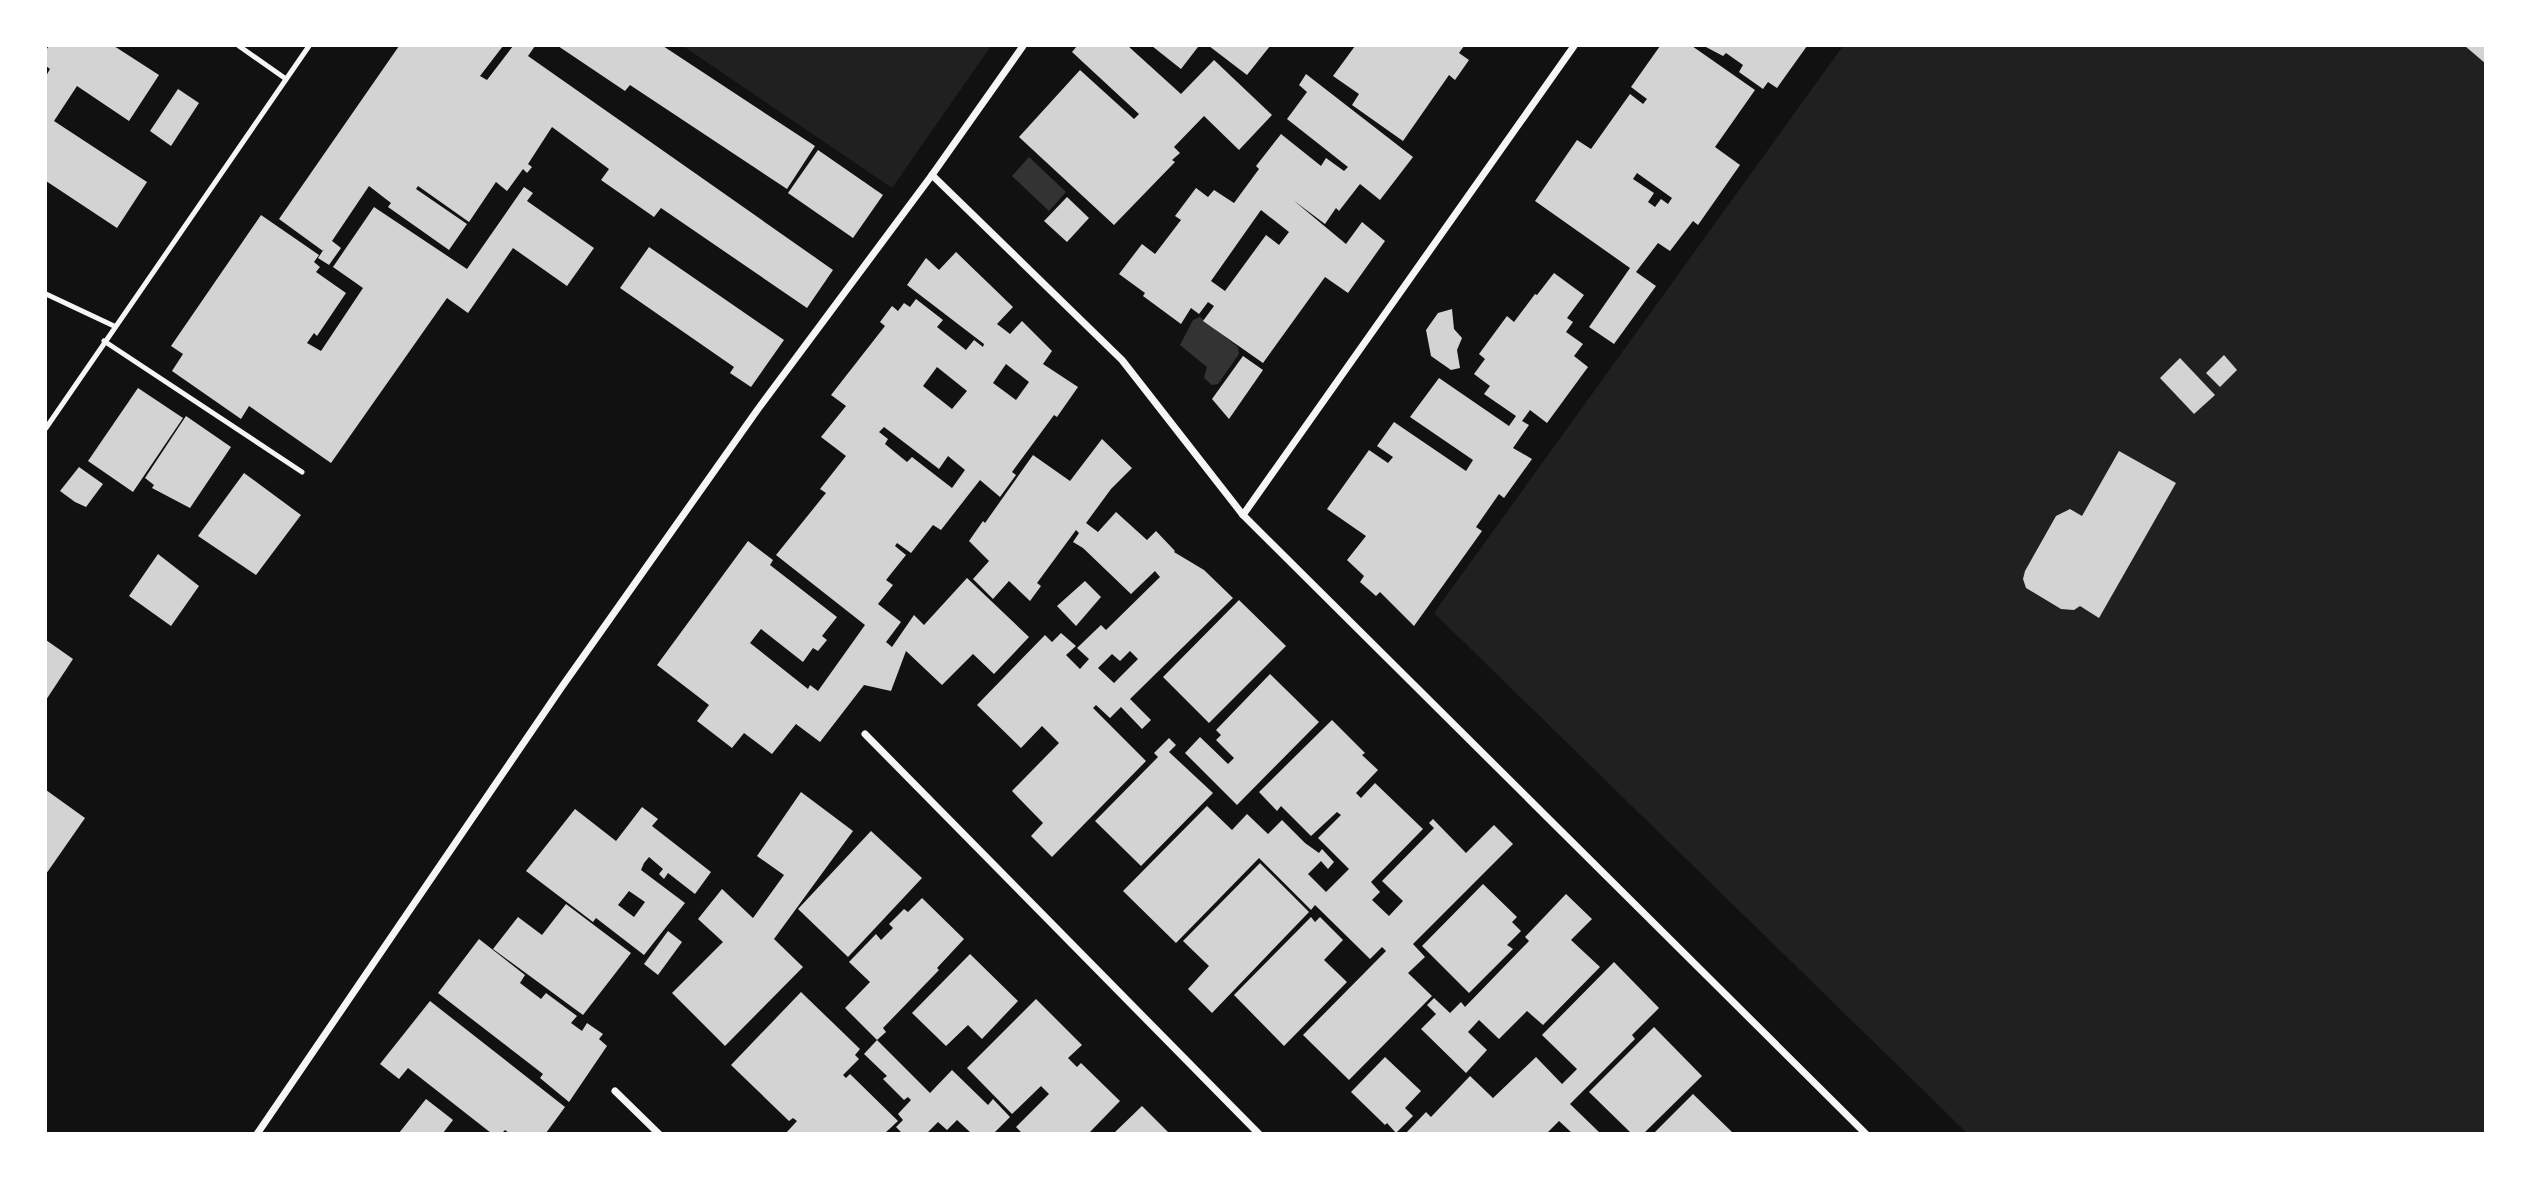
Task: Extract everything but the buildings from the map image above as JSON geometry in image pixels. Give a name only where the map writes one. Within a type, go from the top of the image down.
[{"type":"street","points":[[257,1133],[600,632],[1023,46]]},
{"type":"street","points":[[1243,514],[1574,46]]},
{"type":"street","points":[[932,175],[1122,360],[1243,514],[1866,1133]]},
{"type":"street","points":[[865,734],[1259,1133]]},
{"type":"street","points":[[615,1091],[659,1133]]},
{"type":"lane","points":[[239,46],[286,79]]},
{"type":"lane","points":[[46,428],[309,46]]},
{"type":"lane","points":[[46,294],[114,326]]},
{"type":"lane","points":[[104,341],[302,472]]},
{"type":"shaded area","points":[[683,46],[991,46],[892,188]]},
{"type":"shaded area","points":[[1843,46],[2485,46],[2485,1133],[1967,1133],[1434,613]]},
{"type":"shaded area","points":[[1029,157],[1066,192],[1049,211],[1012,176]]},
{"type":"shaded area","points":[[1200,317],[1238,347],[1239,354],[1218,384],[1212,385],[1204,378],[1207,367],[1180,345],[1193,320]]}]
